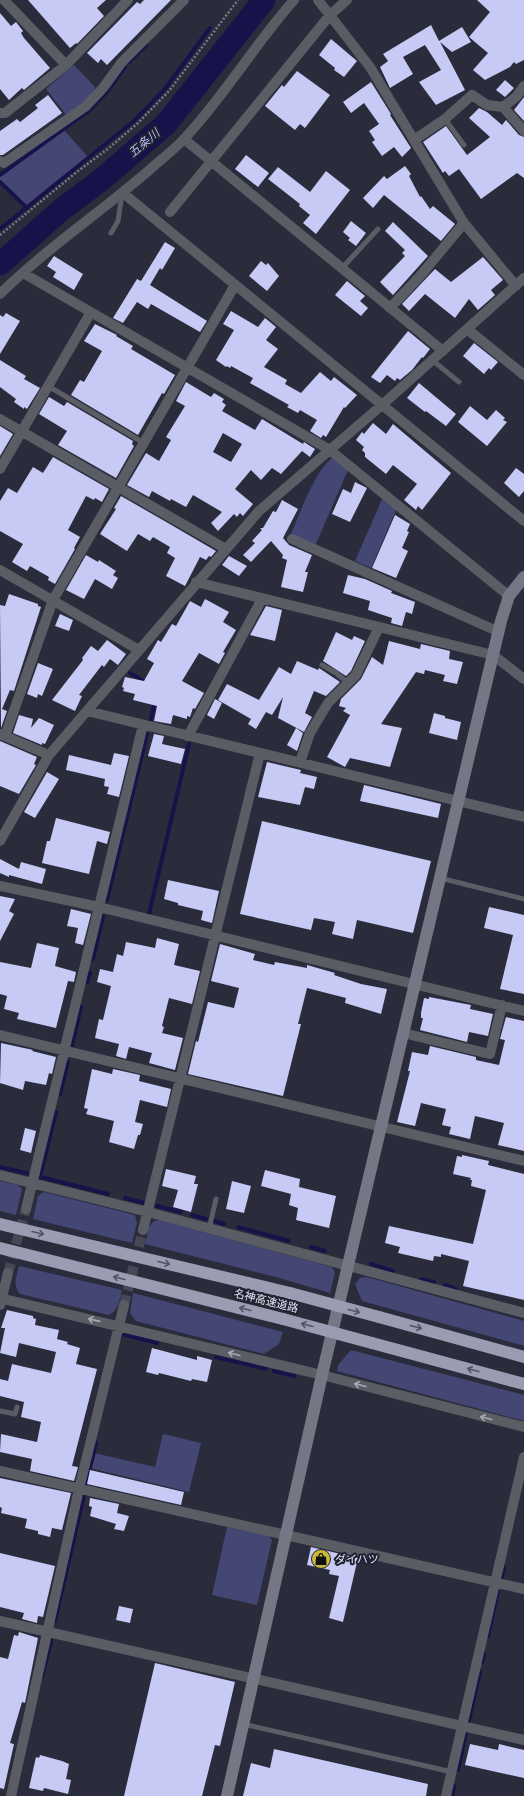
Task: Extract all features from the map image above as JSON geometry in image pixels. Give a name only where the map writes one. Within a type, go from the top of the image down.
[{"type":"highway","name":"名神高速道路","points":[[0,1224],[290,1293],[524,1357]]},
{"type":"highway","name":"名神高速道路","points":[[0,1248],[283,1319],[524,1384]]},
{"type":"street","points":[[4,0],[66,65]]},
{"type":"street","points":[[0,161],[4,163],[85,107],[103,88],[122,62],[184,0]]},
{"type":"street","points":[[0,294],[22,272],[50,248],[122,193],[184,139],[208,112],[277,19],[294,0]]},
{"type":"street","points":[[318,0],[370,67],[464,222],[516,286]]},
{"type":"street","points":[[170,212],[330,15],[347,0]]},
{"type":"street","points":[[0,113],[5,113],[66,65],[123,2]]},
{"type":"street","points":[[503,107],[516,97],[524,86]]},
{"type":"street","points":[[414,140],[445,119],[472,96],[487,105],[503,107],[524,131]]},
{"type":"street","points":[[184,139],[443,351]]},
{"type":"street","points":[[122,193],[524,521]]},
{"type":"street","points":[[390,308],[421,275],[464,222]]},
{"type":"street","points":[[22,272],[330,450],[509,596]]},
{"type":"street","points":[[0,841],[49,755],[196,582],[259,511],[382,405],[524,278]]},
{"type":"street","points":[[49,755],[2,735],[53,600],[235,285]]},
{"type":"street","points":[[0,469],[90,312]]},
{"type":"street","points":[[467,329],[524,375]]},
{"type":"street","points":[[0,419],[226,549]]},
{"type":"street","points":[[292,539],[499,632]]},
{"type":"street","points":[[0,570],[139,650]]},
{"type":"street","points":[[227,1796],[322,1375],[493,654],[509,596],[524,577]]},
{"type":"street","points":[[196,582],[493,654],[524,679]]},
{"type":"street","points":[[188,736],[262,598]]},
{"type":"street","points":[[300,762],[310,733],[328,703],[356,675],[379,627]]},
{"type":"street","points":[[87,711],[524,817]]},
{"type":"street","points":[[26,1209],[34,1183],[143,725]]},
{"type":"street","points":[[143,1230],[260,753]]},
{"type":"street","points":[[0,886],[100,907],[524,1011]]},
{"type":"street","points":[[403,1033],[490,1054],[502,1005]]},
{"type":"street","points":[[0,1035],[524,1161]]},
{"type":"street","points":[[0,1175],[148,1212],[524,1313]]},
{"type":"street","points":[[8,1273],[0,1300],[118,1326],[322,1375],[524,1427]]},
{"type":"street","points":[[11,1796],[47,1632],[118,1326],[124,1306]]},
{"type":"street","points":[[446,1796],[524,1457]]},
{"type":"street","points":[[0,1471],[286,1534],[524,1589]]},
{"type":"street","points":[[0,1621],[524,1740]]},
{"type":"lane","points":[[445,119],[464,145]]},
{"type":"lane","points":[[111,233],[118,221],[122,193]]},
{"type":"lane","points":[[342,268],[378,229]]},
{"type":"lane","points":[[432,360],[459,382]]},
{"type":"lane","points":[[48,386],[144,443]]},
{"type":"lane","points":[[322,665],[336,672],[348,683]]},
{"type":"lane","points":[[440,878],[524,899]]},
{"type":"lane","points":[[209,1229],[216,1199]]},
{"type":"lane","points":[[0,1411],[15,1414],[17,1407]]},
{"type":"lane","points":[[244,1724],[452,1772]]},
{"type":"path","points":[[0,235],[137,124],[169,91],[238,0]]},
{"type":"shaded area","points":[[74,65],[95,87],[88,100],[67,116],[46,89]]},
{"type":"shaded area","points":[[64,130],[88,157],[27,206],[0,181],[0,177]]},
{"type":"shaded area","points":[[333,457],[348,470],[315,546],[290,536],[319,473]]},
{"type":"shaded area","points":[[383,497],[397,508],[371,568],[355,561]]},
{"type":"shaded area","points":[[0,1181],[18,1185],[22,1189],[16,1215],[0,1211]]},
{"type":"shaded area","points":[[44,1192],[135,1215],[137,1223],[132,1243],[33,1219],[38,1196]]},
{"type":"shaded area","points":[[159,1220],[332,1267],[335,1273],[330,1293],[276,1277],[145,1244],[149,1227],[154,1221]]},
{"type":"shaded area","points":[[19,1266],[122,1290],[118,1304],[115,1310],[109,1315],[20,1294],[16,1287],[16,1276]]},
{"type":"shaded area","points":[[367,1277],[524,1321],[524,1346],[362,1301],[355,1284],[360,1278]]},
{"type":"shaded area","points":[[133,1293],[283,1332],[279,1344],[264,1354],[136,1321],[130,1313]]},
{"type":"shaded area","points":[[351,1350],[524,1395],[524,1421],[337,1371],[338,1365]]},
{"type":"shaded area","points":[[163,1434],[201,1443],[189,1492],[90,1468],[94,1453],[155,1467]]},
{"type":"shaded area","points":[[227,1527],[269,1536],[272,1540],[257,1605],[212,1595]]},
{"type":"building","points":[[28,0],[106,0],[97,8],[104,16],[77,44],[76,43],[70,48]]},
{"type":"building","points":[[144,0],[171,0],[107,65],[101,59],[98,63],[87,53],[137,2],[140,4]]},
{"type":"building","points":[[477,0],[524,0],[524,60],[516,64],[514,62],[510,67],[485,80],[473,70],[488,53],[469,37],[490,12]]},
{"type":"building","points":[[0,13],[11,26],[16,22],[23,31],[21,33],[24,38],[50,68],[24,90],[22,88],[9,100],[0,89]]},
{"type":"building","points":[[431,25],[439,41],[462,27],[471,42],[452,52],[440,42],[465,90],[436,105],[419,82],[441,70],[425,45],[403,57],[413,74],[390,88],[380,67],[388,61],[383,54]]},
{"type":"building","points":[[331,39],[357,61],[344,77],[334,70],[335,68],[319,55]]},
{"type":"building","points":[[297,71],[330,95],[305,128],[300,124],[295,130],[265,106],[282,85],[284,87]]},
{"type":"building","points":[[505,80],[514,88],[505,97],[496,90]]},
{"type":"building","points":[[371,82],[411,148],[402,157],[394,147],[382,156],[372,142],[375,140],[369,131],[379,124],[364,103],[351,113],[343,102]]},
{"type":"building","points":[[48,95],[62,113],[3,155],[0,155],[0,131],[17,119],[20,122],[38,108],[35,105]]},
{"type":"building","points":[[524,97],[524,121],[514,110]]},
{"type":"building","points":[[479,108],[487,112],[502,125],[506,120],[519,135],[524,137],[524,178],[517,173],[481,199],[459,169],[449,176],[445,171],[443,173],[423,142],[446,126],[467,155],[490,137],[469,118]]},
{"type":"building","points":[[246,155],[269,173],[258,187],[235,169]]},
{"type":"building","points":[[405,166],[411,174],[409,176],[420,197],[421,196],[430,209],[433,206],[455,224],[441,241],[384,195],[373,208],[363,198],[384,176],[387,179]]},
{"type":"building","points":[[278,167],[310,192],[326,171],[350,190],[316,234],[303,223],[310,215],[299,206],[300,204],[268,179]]},
{"type":"building","points":[[351,221],[366,233],[356,246],[348,240],[350,238],[343,232]]},
{"type":"building","points":[[393,222],[428,256],[393,295],[380,282],[405,256],[402,253],[405,250],[385,231]]},
{"type":"building","points":[[165,242],[175,248],[162,270],[160,268],[150,285],[207,321],[200,332],[151,304],[148,309],[137,302],[123,323],[113,318],[137,279],[141,281]]},
{"type":"building","points":[[54,256],[83,274],[74,290],[53,277],[56,272],[47,266]]},
{"type":"building","points":[[483,257],[503,280],[491,290],[495,295],[478,310],[469,299],[455,318],[425,294],[409,311],[402,304],[435,269],[451,282]]},
{"type":"building","points":[[261,261],[266,265],[268,263],[279,276],[267,291],[249,276]]},
{"type":"building","points":[[347,281],[365,296],[360,301],[368,308],[361,316],[335,295]]},
{"type":"building","points":[[231,311],[258,327],[265,318],[276,327],[266,340],[278,349],[264,367],[287,380],[285,384],[301,393],[320,372],[331,381],[334,377],[357,395],[345,408],[344,407],[326,437],[323,435],[321,438],[310,431],[317,420],[300,410],[298,413],[287,407],[289,405],[250,383],[253,378],[231,366],[230,368],[227,366],[226,367],[216,360],[234,330],[223,324]]},
{"type":"building","points":[[6,313],[20,321],[0,354],[0,315],[3,317]]},
{"type":"building","points":[[95,324],[117,335],[116,336],[133,346],[131,349],[175,375],[164,394],[162,393],[138,435],[71,395],[80,380],[84,382],[102,351],[84,341]]},
{"type":"building","points":[[408,331],[430,349],[412,370],[400,380],[397,378],[395,381],[387,375],[380,383],[371,377]]},
{"type":"building","points":[[474,343],[498,362],[491,370],[489,368],[484,374],[463,356]]},
{"type":"building","points":[[0,360],[26,376],[24,379],[40,388],[27,409],[24,407],[24,409],[14,402],[16,399],[0,387]]},
{"type":"building","points":[[186,382],[211,397],[214,393],[224,399],[222,402],[226,405],[222,411],[255,430],[262,419],[303,444],[304,442],[315,449],[310,457],[302,451],[281,474],[272,468],[261,480],[251,470],[235,489],[253,504],[243,516],[240,513],[237,517],[234,514],[218,531],[211,523],[222,512],[193,495],[186,507],[171,499],[170,501],[152,491],[149,497],[127,485],[146,453],[159,461],[171,440],[166,437],[185,406],[176,401]],"holes":[[[223,433],[242,444],[231,462],[213,452]]]},
{"type":"building","points":[[419,383],[456,414],[446,426],[407,398]]},
{"type":"building","points":[[49,397],[64,406],[67,402],[133,441],[132,444],[134,446],[116,478],[58,445],[67,431],[39,414]]},
{"type":"building","points":[[470,406],[487,420],[496,410],[505,418],[503,420],[507,422],[487,446],[458,422]]},
{"type":"building","points":[[373,423],[386,434],[393,424],[451,473],[422,510],[418,506],[416,510],[404,500],[417,484],[393,465],[386,474],[365,457],[365,453],[362,450],[364,447],[356,440],[362,432],[364,434]]},
{"type":"building","points":[[0,426],[13,434],[0,456]]},
{"type":"building","points":[[53,457],[109,489],[102,502],[95,498],[94,500],[86,496],[68,530],[80,537],[74,548],[75,549],[55,584],[48,580],[49,577],[30,566],[27,571],[12,562],[23,544],[0,531],[0,501],[8,488],[17,493],[33,467],[43,473]]},
{"type":"building","points":[[516,468],[524,474],[524,491],[519,497],[504,483]]},
{"type":"building","points":[[355,482],[367,488],[350,522],[332,514],[343,489],[351,493]]},
{"type":"building","points":[[121,496],[216,551],[206,560],[200,557],[185,586],[166,576],[175,558],[167,553],[170,547],[153,537],[150,541],[138,534],[127,551],[100,534],[116,509],[114,508]]},
{"type":"building","points":[[282,500],[298,509],[283,538],[289,545],[312,555],[305,572],[308,572],[303,592],[281,587],[287,560],[282,558],[283,555],[271,541],[251,562],[243,555],[255,543],[252,541],[262,530],[260,528],[263,528],[273,511],[276,512]]},
{"type":"building","points":[[395,515],[410,524],[407,531],[409,532],[402,548],[408,551],[396,578],[372,568]]},
{"type":"building","points":[[86,555],[98,562],[99,560],[116,571],[113,575],[118,578],[112,589],[95,579],[84,599],[66,590]]},
{"type":"building","points":[[229,556],[247,566],[239,576],[222,565]]},
{"type":"building","points":[[348,575],[365,579],[392,591],[391,593],[415,602],[412,614],[406,612],[402,626],[391,623],[392,618],[368,610],[370,601],[343,593]]},
{"type":"building","points":[[9,594],[38,604],[38,606],[41,607],[14,691],[10,690],[2,709],[7,711],[1,728],[0,605],[5,606]]},
{"type":"building","points":[[205,599],[229,612],[223,622],[236,630],[223,652],[225,653],[219,664],[199,653],[182,681],[204,693],[195,709],[193,708],[190,717],[187,716],[187,719],[173,715],[171,724],[154,721],[157,706],[133,700],[135,694],[123,691],[124,688],[122,687],[125,677],[144,681],[154,663],[147,659],[158,640],[161,642],[172,624],[176,626],[190,601],[201,607]]},
{"type":"building","points":[[266,606],[282,610],[275,641],[250,635]]},
{"type":"building","points":[[60,614],[73,620],[69,631],[55,626]]},
{"type":"building","points":[[336,632],[352,640],[354,636],[365,641],[351,671],[346,676],[323,661]]},
{"type":"building","points":[[107,640],[126,654],[118,665],[110,659],[104,667],[102,665],[79,695],[82,696],[75,711],[52,700],[83,660],[82,658],[91,646],[98,651]]},
{"type":"building","points":[[389,641],[420,649],[421,644],[450,651],[449,659],[463,662],[457,684],[443,681],[445,675],[425,670],[424,674],[416,672],[381,724],[402,728],[390,767],[350,758],[345,767],[327,757],[350,715],[343,711],[346,708],[339,706],[341,699],[361,679],[372,657],[383,665]]},
{"type":"building","points":[[297,661],[318,670],[319,668],[340,682],[326,696],[314,691],[305,713],[312,717],[304,732],[278,718],[283,697],[272,715],[266,712],[256,729],[248,724],[251,719],[218,700],[227,684],[259,700],[279,667],[291,674]]},
{"type":"building","points":[[38,663],[53,669],[42,696],[38,694],[37,698],[27,694]]},
{"type":"building","points":[[215,699],[222,703],[214,719],[207,715]]},
{"type":"building","points":[[434,713],[445,716],[445,718],[461,722],[457,740],[429,733]]},
{"type":"building","points":[[19,715],[33,719],[31,728],[39,718],[54,725],[45,744],[42,743],[42,745],[13,733]]},
{"type":"building","points":[[296,728],[303,733],[297,751],[287,745]]},
{"type":"building","points":[[154,734],[164,736],[162,744],[185,749],[181,764],[148,756]]},
{"type":"building","points":[[0,741],[37,757],[34,764],[36,765],[19,794],[0,786]]},
{"type":"building","points":[[114,753],[129,756],[119,797],[107,794],[109,787],[104,786],[105,779],[66,770],[69,755],[111,765]]},
{"type":"building","points":[[267,762],[301,770],[300,773],[317,777],[314,789],[305,787],[300,805],[258,797]]},
{"type":"building","points":[[47,772],[59,779],[35,818],[24,812]]},
{"type":"building","points":[[364,785],[441,804],[438,818],[360,801]]},
{"type":"building","points":[[56,818],[110,832],[107,844],[97,841],[89,874],[42,863],[47,841],[50,841]]},
{"type":"building","points":[[262,821],[431,861],[413,933],[357,920],[353,939],[332,934],[335,922],[314,918],[311,930],[240,914]]},
{"type":"building","points":[[0,859],[19,869],[21,862],[46,869],[42,884],[9,875],[9,877],[0,873]]},
{"type":"building","points":[[168,880],[219,891],[212,923],[201,920],[203,911],[178,905],[178,903],[164,899]]},
{"type":"building","points":[[0,896],[15,899],[9,911],[14,914],[0,941]]},
{"type":"building","points":[[489,907],[524,915],[524,994],[500,989],[513,935],[484,928]]},
{"type":"building","points":[[71,909],[91,914],[83,945],[75,943],[78,928],[67,926]]},
{"type":"building","points":[[157,938],[179,944],[174,965],[200,971],[192,1004],[169,998],[162,1026],[164,1027],[162,1033],[183,1038],[175,1070],[149,1063],[152,1053],[129,1047],[126,1059],[116,1056],[119,1044],[95,1038],[99,1019],[103,1020],[111,986],[97,982],[100,969],[113,972],[117,954],[123,956],[126,942],[155,948]]},
{"type":"building","points":[[37,943],[59,948],[55,966],[76,972],[74,982],[68,981],[56,1028],[17,1019],[19,1013],[4,1009],[7,996],[0,994],[0,962],[31,968]]},
{"type":"building","points":[[220,944],[255,954],[253,960],[274,965],[275,962],[307,968],[307,965],[335,973],[334,975],[361,984],[387,989],[381,1014],[345,1003],[346,998],[307,988],[298,1024],[301,1024],[283,1096],[188,1074],[208,1002],[234,1008],[239,988],[211,981]]},
{"type":"building","points":[[429,997],[471,1005],[470,1009],[493,1014],[488,1036],[469,1032],[467,1042],[420,1030],[423,1018],[421,1018],[421,1013],[424,998],[429,999]]},
{"type":"building","points":[[506,1017],[524,1021],[524,1151],[498,1145],[504,1123],[475,1116],[470,1139],[449,1134],[451,1127],[442,1125],[446,1109],[421,1103],[415,1126],[397,1122],[410,1071],[408,1071],[412,1052],[428,1055],[430,1046],[476,1057],[476,1060],[499,1065],[505,1040],[500,1039]]},
{"type":"building","points":[[1,1043],[56,1057],[52,1074],[49,1073],[46,1085],[25,1081],[23,1090],[0,1083]]},
{"type":"building","points":[[92,1069],[112,1074],[113,1069],[140,1075],[139,1081],[171,1089],[167,1107],[140,1100],[135,1122],[143,1124],[134,1149],[109,1142],[114,1121],[86,1114],[88,1109],[84,1108]]},
{"type":"building","points":[[25,1128],[36,1131],[31,1153],[20,1150]]},
{"type":"building","points":[[462,1155],[489,1161],[488,1165],[524,1174],[524,1300],[463,1286],[469,1261],[441,1254],[441,1257],[434,1256],[433,1261],[398,1253],[400,1247],[385,1243],[389,1226],[473,1244],[486,1190],[471,1186],[471,1178],[453,1174],[457,1156],[462,1157]]},
{"type":"building","points":[[166,1169],[196,1176],[194,1184],[198,1184],[191,1212],[173,1207],[178,1190],[162,1186]]},
{"type":"building","points":[[265,1170],[300,1179],[299,1187],[336,1196],[329,1228],[296,1220],[298,1208],[289,1205],[291,1194],[261,1186]]},
{"type":"building","points":[[232,1181],[251,1186],[244,1213],[226,1209]]},
{"type":"building","points":[[7,1310],[33,1316],[33,1318],[36,1319],[35,1325],[59,1330],[57,1339],[68,1342],[67,1344],[80,1348],[76,1364],[97,1369],[72,1466],[78,1467],[74,1481],[30,1471],[32,1459],[0,1452],[1,1434],[37,1442],[41,1422],[21,1417],[24,1402],[0,1396],[0,1379],[8,1381],[12,1364],[51,1373],[56,1352],[19,1343],[16,1357],[0,1353],[5,1328],[1,1328]]},
{"type":"building","points":[[152,1348],[197,1360],[197,1356],[212,1360],[207,1382],[192,1379],[191,1381],[159,1373],[158,1375],[146,1372]]},
{"type":"building","points":[[90,1470],[184,1492],[181,1505],[87,1484]]},
{"type":"building","points":[[0,1478],[71,1493],[62,1530],[52,1528],[50,1537],[38,1534],[38,1531],[25,1528],[27,1519],[1,1513]]},
{"type":"building","points":[[90,1498],[119,1504],[117,1513],[129,1516],[124,1531],[114,1529],[116,1524],[90,1516],[92,1507],[89,1506]]},
{"type":"building","points":[[311,1547],[358,1558],[343,1622],[329,1618],[339,1576],[329,1574],[330,1570],[307,1565]]},
{"type":"building","points":[[0,1553],[55,1566],[43,1617],[38,1616],[37,1623],[22,1619],[24,1613],[0,1607]]},
{"type":"building","points":[[119,1606],[133,1609],[130,1623],[116,1620]]},
{"type":"building","points":[[19,1632],[38,1638],[25,1703],[22,1702],[10,1743],[14,1744],[4,1789],[0,1788],[0,1657],[8,1659],[14,1635],[18,1636]]},
{"type":"building","points":[[155,1663],[235,1682],[220,1746],[215,1745],[202,1796],[124,1796]]},
{"type":"building","points":[[470,1744],[498,1750],[499,1744],[524,1750],[524,1778],[465,1765]]},
{"type":"building","points":[[274,1749],[428,1784],[426,1796],[243,1796],[251,1763],[270,1768]]},
{"type":"building","points":[[40,1755],[69,1764],[66,1779],[71,1780],[68,1794],[44,1788],[43,1791],[29,1788],[36,1757],[39,1758]]},
{"type":"waterway","name":"五条川","points":[[0,264],[61,210],[101,180],[166,124],[264,0]]},
{"type":"waterway","points":[[0,229],[134,121],[165,89],[210,28]]},
{"type":"waterway","points":[[129,62],[146,45]]},
{"type":"waterway","points":[[0,175],[90,110],[106,93],[125,67]]},
{"type":"waterway","points":[[0,182],[27,208]]},
{"type":"waterway","name":"五条川","points":[[0,258],[3,261]]},
{"type":"waterway","points":[[130,673],[146,683]]},
{"type":"waterway","points":[[151,719],[155,701]]},
{"type":"waterway","points":[[107,900],[147,734]]},
{"type":"waterway","points":[[149,914],[189,744]]},
{"type":"waterway","points":[[93,959],[103,917]]},
{"type":"waterway","points":[[87,982],[90,973]]},
{"type":"waterway","points":[[72,1045],[81,1007]]},
{"type":"waterway","points":[[60,1094],[68,1062]]},
{"type":"waterway","points":[[41,1173],[56,1112]]},
{"type":"waterway","points":[[0,1167],[30,1174]]},
{"type":"waterway","points":[[41,1177],[108,1194]]},
{"type":"waterway","points":[[125,1198],[145,1203]]},
{"type":"waterway","points":[[157,1206],[181,1212]]},
{"type":"waterway","points":[[192,1215],[206,1219]]},
{"type":"waterway","points":[[215,1221],[224,1224]]},
{"type":"waterway","points":[[238,1227],[289,1241]]},
{"type":"waterway","points":[[311,1247],[325,1251]]},
{"type":"waterway","points":[[371,1264],[393,1271]]},
{"type":"waterway","points":[[422,1279],[434,1282]]},
{"type":"waterway","points":[[445,1285],[456,1289]]},
{"type":"waterway","points":[[120,1338],[121,1334],[157,1343]]},
{"type":"waterway","points":[[216,1357],[266,1369]]},
{"type":"waterway","points":[[274,1371],[294,1376]]},
{"type":"waterway","points":[[86,1485],[96,1443]]},
{"type":"waterway","points":[[55,1621],[84,1495]]},
{"type":"waterway","points":[[501,1581],[504,1568]]},
{"type":"waterway","points":[[488,1636],[498,1591]]},
{"type":"waterway","points":[[42,1677],[51,1641]]},
{"type":"waterway","points":[[482,1662],[484,1654]]},
{"type":"waterway","points":[[469,1720],[480,1672]]},
{"type":"waterway","points":[[458,1770],[466,1732]]},
{"type":"waterway","points":[[452,1796],[454,1786]]},
{"type":"tunnel","points":[[8,1273],[26,1209]]},
{"type":"tunnel","points":[[124,1305],[143,1230]]},
{"type":"place","name":"ダイハツ","points":[[321,1559]]}]
